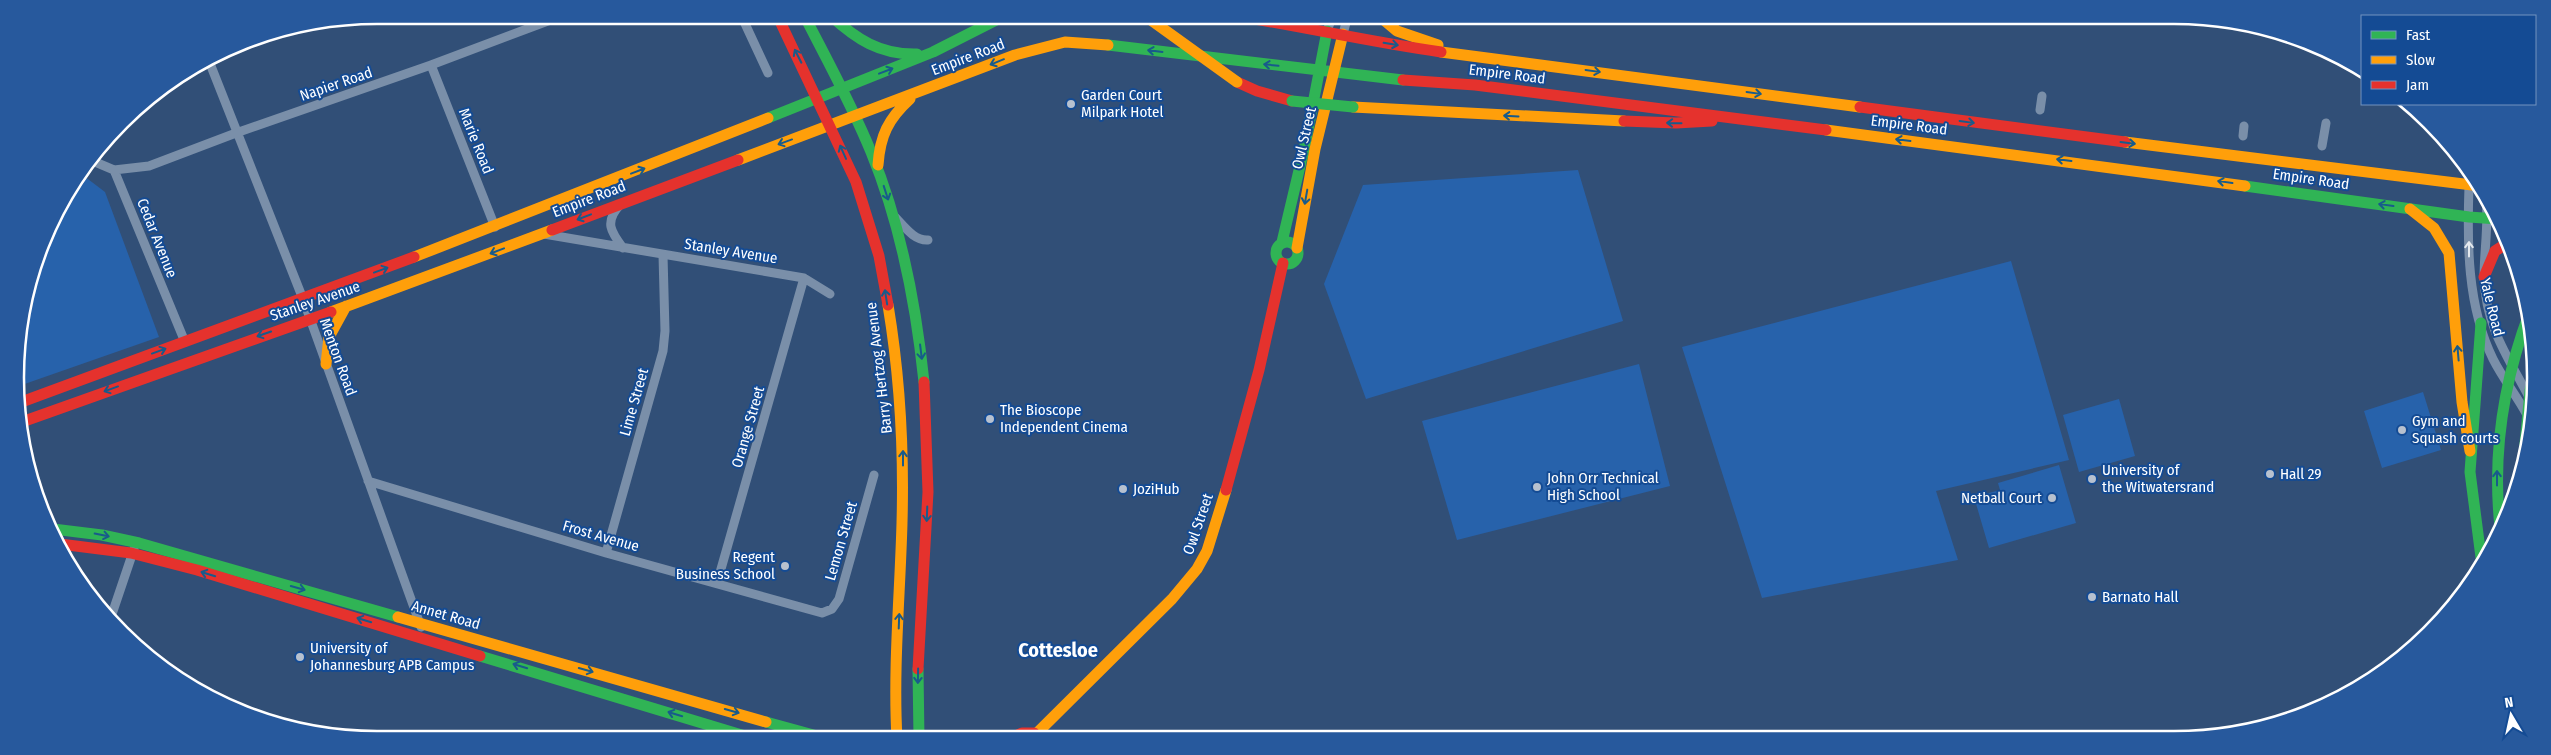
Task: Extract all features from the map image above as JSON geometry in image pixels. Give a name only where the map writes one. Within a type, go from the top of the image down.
[{"type":"main road","name":"Barry Hertzog Avenue","points":[[781,24],[857,183],[876,248],[886,298],[899,387],[903,496],[895,700],[897,731]]},
{"type":"main road","points":[[809,24],[855,116],[878,170],[893,214],[906,266],[922,352],[928,456],[924,585],[919,644],[919,731]]},
{"type":"main road","points":[[840,24],[861,42],[877,50],[896,55],[934,52]]},
{"type":"main road","name":"Empire Road","points":[[495,227],[934,52],[989,24]]},
{"type":"main road","points":[[1156,24],[1237,82],[1264,94],[1292,101],[1353,107],[1676,123],[1699,122],[1722,117]]},
{"type":"main road","name":"Empire Road","points":[[1285,24],[1391,45],[2029,130],[2471,185]]},
{"type":"main road","points":[[1387,24],[1397,30],[1461,53]]},
{"type":"main road","name":"Owl Street","points":[[1282,242],[1303,154],[1328,31]]},
{"type":"main road","name":"Owl Street","points":[[1297,248],[1315,149],[1343,34]]},
{"type":"main road","name":"Empire Road","points":[[542,233],[1030,50],[1065,42],[1428,83],[1475,85],[2100,165],[2490,219]]},
{"type":"main road","points":[[878,170],[881,132],[893,114],[918,92]]},
{"type":"main road","points":[[2410,209],[2434,227],[2446,243],[2449,253],[2462,402],[2470,451],[2472,500],[2480,554]]},
{"type":"main road","name":"Stanley Avenue","points":[[25,401],[495,227]]},
{"type":"main road","name":"Stanley Avenue","points":[[27,420],[346,306],[542,233]]},
{"type":"main road","points":[[1289,241],[1297,248],[1298,256],[1294,262],[1283,263],[1278,260],[1275,254],[1277,247],[1282,242],[1289,241]]},
{"type":"main road","points":[[2484,277],[2490,258],[2495,250],[2502,246]]},
{"type":"main road","name":"Owl Street","points":[[1033,731],[1167,604],[1188,582],[1207,551],[1256,379],[1283,263]]},
{"type":"main road","points":[[326,364],[329,337],[346,306]]},
{"type":"main road","points":[[2470,451],[2481,323]]},
{"type":"main road","points":[[2499,515],[2497,477],[2499,432],[2512,363],[2524,329]]},
{"type":"main road","name":"Annet Road","points":[[58,530],[102,535],[139,543],[800,731]]},
{"type":"main road","name":"Annet Road","points":[[66,545],[131,553],[197,570],[729,731]]},
{"type":"street","name":"Napier Road","points":[[114,170],[149,166],[236,133],[431,66],[541,24]]},
{"type":"street","points":[[745,24],[768,73]]},
{"type":"street","points":[[1328,31],[1330,24]]},
{"type":"street","points":[[1343,34],[1346,24]]},
{"type":"street","name":"Menton Road","points":[[211,66],[303,299],[421,623],[422,637]]},
{"type":"street","name":"Marie Road","points":[[431,66],[495,227]]},
{"type":"street","points":[[2040,110],[2042,96]]},
{"type":"street","points":[[2322,146],[2326,123]]},
{"type":"street","points":[[2243,136],[2244,126]]},
{"type":"street","points":[[97,163],[114,170]]},
{"type":"street","name":"Cedar Avenue","points":[[114,170],[185,342]]},
{"type":"street","name":"Yale Road","points":[[2474,191],[2469,217],[2470,272],[2481,323],[2493,359],[2525,412]]},
{"type":"street","points":[[623,202],[612,214],[610,224],[614,236],[623,248]]},
{"type":"street","points":[[893,214],[914,236],[921,241],[928,240]]},
{"type":"street","name":"Yale Road","points":[[2494,227],[2484,277],[2488,313],[2496,337],[2526,391]]},
{"type":"street","name":"Stanley Avenue","points":[[542,233],[804,278],[830,294]]},
{"type":"street","name":"Lime Street","points":[[606,553],[663,351],[665,331],[663,255]]},
{"type":"street","name":"Orange Street","points":[[717,583],[804,278]]},
{"type":"street","name":"Lemon Street","points":[[828,612],[839,600],[874,474]]},
{"type":"street","name":"Frost Avenue","points":[[368,481],[606,553],[816,612],[828,612]]},
{"type":"street","points":[[113,612],[131,553],[139,543]]},
{"type":"shaded area","points":[[1578,170],[1623,321],[1366,399],[1324,284],[1363,185]]},
{"type":"shaded area","points":[[86,177],[105,192],[159,337],[24,384],[27,331],[36,286],[60,221]]},
{"type":"shaded area","points":[[2011,261],[2069,460],[1936,491],[1958,560],[1762,598],[1682,347]]},
{"type":"shaded area","points":[[1639,364],[1670,486],[1457,540],[1422,421]]},
{"type":"shaded area","name":"Gym and Squash courts","points":[[2423,392],[2441,450],[2382,468],[2364,411]]},
{"type":"shaded area","points":[[2119,399],[2135,456],[2079,472],[2063,415]]},
{"type":"shaded area","points":[[2059,465],[2076,523],[1989,548],[1974,497],[2000,490],[1998,483]]},
{"type":"traffic: fast","points":[[809,24],[864,134],[882,180],[906,265],[917,323],[924,382]]},
{"type":"traffic: fast","points":[[841,24],[869,44],[891,52],[917,54]]},
{"type":"traffic: fast","points":[[768,118],[933,52],[988,24]]},
{"type":"traffic: fast","points":[[1282,242],[1305,145],[1327,31]]},
{"type":"traffic: fast","points":[[1108,45],[1403,80]]},
{"type":"traffic: fast","points":[[1292,101],[1353,107]]},
{"type":"traffic: fast","points":[[2245,186],[2490,218]]},
{"type":"traffic: fast","points":[[1287,242],[1295,245],[1298,253],[1295,261],[1287,264],[1279,261],[1276,253],[1279,245],[1287,242]]},
{"type":"traffic: fast","points":[[2480,553],[2470,472],[2481,323]]},
{"type":"traffic: fast","points":[[2499,515],[2498,472],[2502,418],[2513,364],[2524,330]]},
{"type":"traffic: fast","points":[[58,530],[102,535],[139,543],[398,617]]},
{"type":"traffic: fast","points":[[480,656],[728,731]]},
{"type":"traffic: fast","points":[[918,669],[919,731]]},
{"type":"traffic: fast","points":[[766,722],[799,731]]},
{"type":"traffic: slow","points":[[1156,24],[1237,82]]},
{"type":"traffic: slow","points":[[1389,24],[1397,31],[1438,45]]},
{"type":"traffic: slow","points":[[1297,248],[1315,149],[1343,34]]},
{"type":"traffic: slow","points":[[738,160],[1015,55],[1065,42],[1108,45]]},
{"type":"traffic: slow","points":[[1441,52],[1860,107]]},
{"type":"traffic: slow","points":[[878,165],[886,129],[902,106],[910,99]]},
{"type":"traffic: slow","points":[[1353,107],[1624,121]]},
{"type":"traffic: slow","points":[[414,257],[768,118]]},
{"type":"traffic: slow","points":[[1826,130],[2245,186]]},
{"type":"traffic: slow","points":[[2125,142],[2470,185]]},
{"type":"traffic: slow","points":[[2410,209],[2434,228],[2449,253],[2462,402],[2470,451]]},
{"type":"traffic: slow","points":[[331,312],[552,230]]},
{"type":"traffic: slow","points":[[888,305],[898,386],[902,468],[902,523],[896,658],[897,731]]},
{"type":"traffic: slow","points":[[326,364],[329,337],[346,306]]},
{"type":"traffic: slow","points":[[1039,731],[1172,599],[1197,569],[1207,551],[1226,490]]},
{"type":"traffic: slow","points":[[398,617],[766,722]]},
{"type":"traffic: jam","points":[[781,24],[856,182],[879,256],[888,305]]},
{"type":"traffic: jam","points":[[1283,24],[1441,52]]},
{"type":"traffic: jam","points":[[1403,80],[1475,85],[1826,130]]},
{"type":"traffic: jam","points":[[1237,82],[1257,91],[1292,101]]},
{"type":"traffic: jam","points":[[1860,107],[2125,142]]},
{"type":"traffic: jam","points":[[1624,121],[1676,123],[1712,121]]},
{"type":"traffic: jam","points":[[552,230],[738,160]]},
{"type":"traffic: jam","points":[[2484,277],[2495,251],[2502,247]]},
{"type":"traffic: jam","points":[[25,401],[414,257]]},
{"type":"traffic: jam","points":[[1226,490],[1259,370],[1283,263]]},
{"type":"traffic: jam","points":[[27,420],[331,312]]},
{"type":"traffic: jam","points":[[918,669],[928,492],[924,382]]},
{"type":"traffic: jam","points":[[66,545],[131,553],[197,570],[480,656]]},
{"type":"place","name":"Garden Court Milpark Hotel","points":[[1071,104]]},
{"type":"place","name":"The Bioscope Independent Cinema","points":[[990,419]]},
{"type":"place","name":"Gym and Squash courts","points":[[2402,430]]},
{"type":"place","name":"Hall 29","points":[[2270,474]]},
{"type":"place","name":"University of the Witwatersrand","points":[[2092,479]]},
{"type":"place","name":"John Orr Technical High School","points":[[1537,487]]},
{"type":"place","name":"JoziHub","points":[[1123,489]]},
{"type":"place","name":"Netball Court","points":[[2052,498]]},
{"type":"place","name":"Regent Business School","points":[[785,566]]},
{"type":"place","name":"Barnato Hall","points":[[2092,597]]},
{"type":"place","name":"University of Johannesburg APB Campus","points":[[300,657]]},
{"type":"district","name":"Cottesloe","points":[[1058,650]]}]
